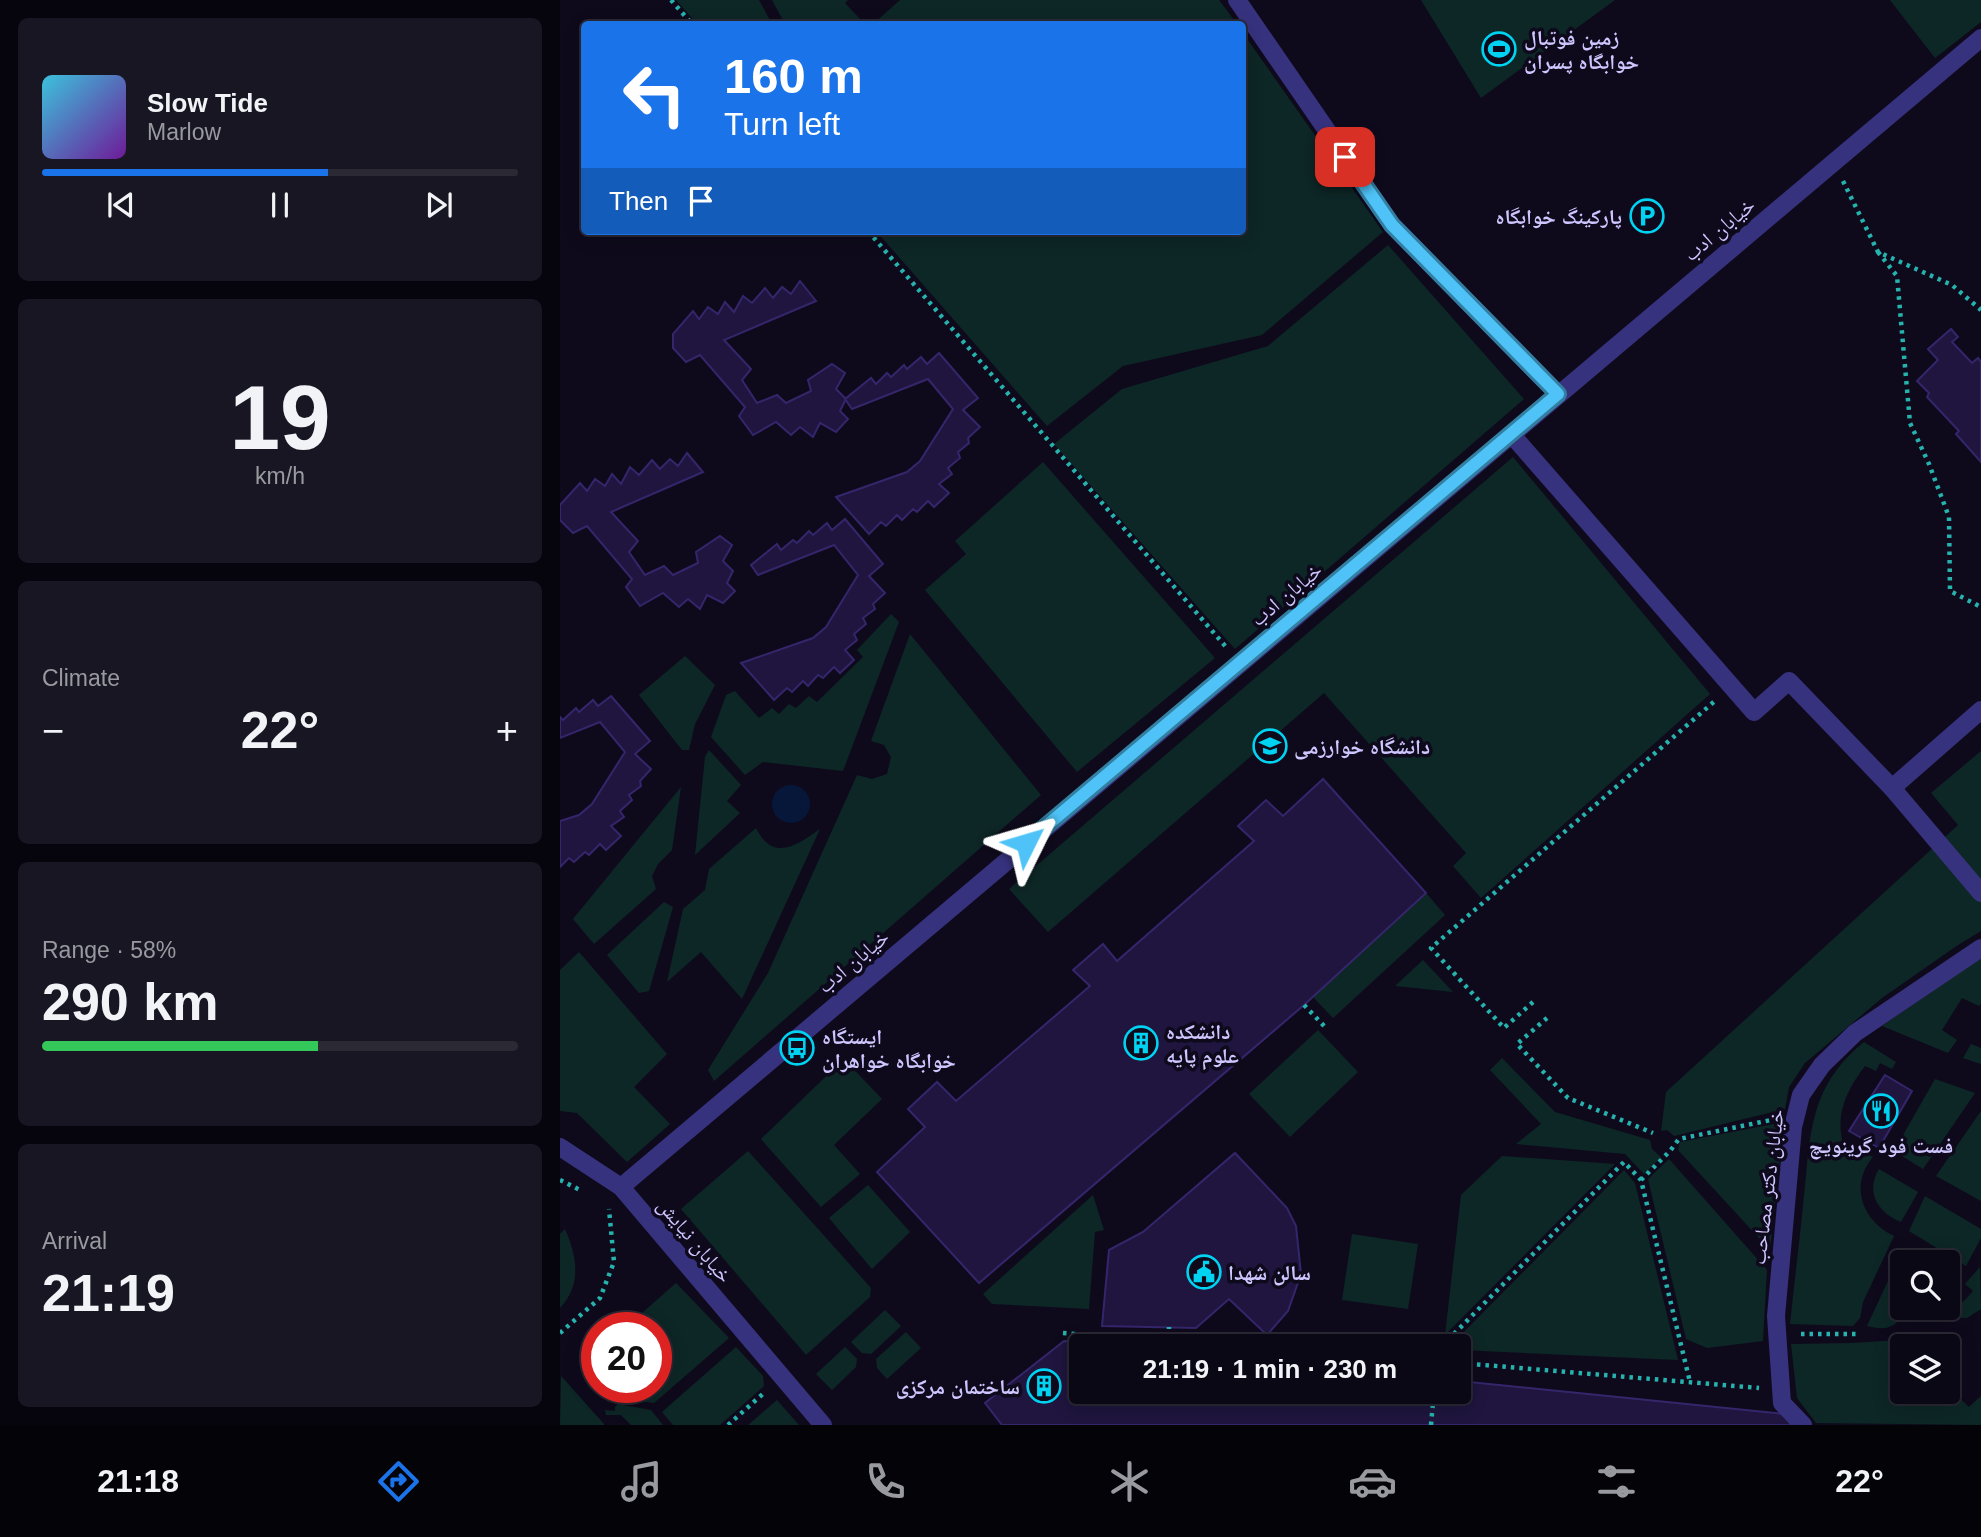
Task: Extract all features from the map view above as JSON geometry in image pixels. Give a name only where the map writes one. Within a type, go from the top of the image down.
[{"type":"lane","points":[[1237,0],[1392,225],[1558,394]]},
{"type":"lane","name":"خیابان ادب","points":[[621,1187],[1981,38]]},
{"type":"lane","points":[[1512,435],[1754,712],[1789,681],[1892,788],[1981,893]]},
{"type":"lane","points":[[1892,788],[1981,710]]},
{"type":"lane","name":"خیابان دکتر مصاحب","points":[[1803,1425],[1782,1403],[1776,1316],[1793,1127],[1801,1095],[1822,1065],[1855,1033],[1981,948]]},
{"type":"lane","name":"خیابان نیایش","points":[[560,1147],[621,1187],[824,1425]]},
{"type":"path","points":[[671,0],[689,21]]},
{"type":"path","points":[[1834,162],[1878,252],[1897,276],[1910,423],[1949,517],[1950,591],[1981,607]]},
{"type":"path","points":[[871,235],[1240,663]]},
{"type":"path","points":[[1878,252],[1952,285],[1981,310]]},
{"type":"path","points":[[1533,1002],[1504,1028],[1431,948],[1724,694]]},
{"type":"path","points":[[1304,1004],[1327,1028]]},
{"type":"path","points":[[1547,1018],[1517,1044],[1568,1098],[1653,1133]]},
{"type":"path","points":[[1641,1180],[1679,1139],[1796,1115]]},
{"type":"path","points":[[1454,1334],[1624,1162],[1641,1180],[1690,1382]]},
{"type":"path","points":[[560,1334],[600,1298],[614,1262],[608,1210],[621,1187]]},
{"type":"path","points":[[1169,1327],[1169,1334]]},
{"type":"path","points":[[1063,1333],[1076,1334]]},
{"type":"path","points":[[1792,1334],[1856,1334]]},
{"type":"path","points":[[1471,1364],[1782,1390]]},
{"type":"path","points":[[729,1425],[781,1377]]},
{"type":"path","points":[[1431,1425],[1433,1404]]},
{"type":"green space","points":[[676,0],[759,0],[770,21],[694,21]]},
{"type":"green space","points":[[772,0],[848,0],[845,3],[860,19],[857,21],[783,21]]},
{"type":"green space","points":[[900,0],[1219,0],[1235,21],[876,21]]},
{"type":"green space","name":"زمین فوتبال خوابگاه پسران","points":[[1421,0],[1615,0],[1481,98]]},
{"type":"green space","points":[[1890,0],[1981,0],[1981,22],[1935,58]]},
{"type":"green space","points":[[1246,37],[1383,232],[1262,335],[1123,366],[1047,426],[880,235],[1246,235]]},
{"type":"green space","points":[[1388,245],[1524,399],[1235,649],[1054,444],[1122,389],[1268,346]]},
{"type":"green space","points":[[1513,457],[1710,694],[1481,898],[1453,866],[1466,853],[1324,693],[1048,932],[1009,889]]},
{"type":"green space","points":[[1043,462],[1215,658],[1077,772],[925,590],[966,554],[955,541]]},
{"type":"green space","points":[[891,614],[899,622],[843,771],[763,762],[745,775],[711,737],[726,695],[735,691],[759,718],[772,708],[779,714],[789,704],[796,708],[809,696],[817,702],[863,657],[857,650]]},
{"type":"green space","points":[[910,634],[1041,795],[714,1081],[708,1070],[768,973],[857,775],[872,779],[887,774],[891,757],[884,745],[871,741]]},
{"type":"green space","points":[[685,656],[715,685],[695,724],[689,750],[682,750],[639,695]]},
{"type":"green space","points":[[709,750],[741,785],[727,801],[740,813],[695,855],[705,757]]},
{"type":"green space","points":[[1981,751],[1981,931],[1882,998],[1805,1063],[1789,1087],[1785,1109],[1674,1136],[1667,1130],[1661,1131],[1666,1092],[1958,825],[1931,793]]},
{"type":"green space","points":[[681,787],[672,850],[658,864],[652,876],[656,889],[594,944],[573,919]]},
{"type":"green space","points":[[756,828],[763,839],[777,848],[794,845],[820,829],[742,999],[701,952],[667,982],[683,909],[705,890],[709,869]]},
{"type":"green space","points":[[1426,893],[1445,915],[1333,1018],[1312,996]]},
{"type":"green space","points":[[664,902],[673,907],[649,991],[639,993],[607,955]]},
{"type":"green space","points":[[579,952],[667,1054],[634,1087],[670,1124],[627,1162],[577,1113],[560,1111],[560,970]]},
{"type":"green space","points":[[1981,958],[1981,1003],[1979,1006],[1962,998],[1942,1030],[1957,1040],[1948,1053],[1882,1026]]},
{"type":"green space","points":[[1423,960],[1453,992],[1395,986]]},
{"type":"green space","points":[[1318,1030],[1358,1072],[1290,1137],[1249,1094]]},
{"type":"green space","points":[[1864,1042],[1896,1062],[1892,1069],[1880,1063],[1876,1071],[1865,1066],[1844,1102],[1841,1132],[1843,1143],[1873,1157],[1862,1179],[1862,1201],[1874,1221],[1894,1236],[1863,1302],[1860,1318],[1853,1326],[1790,1324],[1815,1117],[1831,1078]]},
{"type":"green space","points":[[1971,1044],[1981,1048],[1981,1064],[1963,1058]]},
{"type":"green space","points":[[1502,1058],[1555,1112],[1650,1140],[1652,1149],[1661,1157],[1644,1174],[1625,1154],[1516,1144],[1541,1124],[1490,1070]]},
{"type":"green space","points":[[844,1059],[882,1099],[834,1145],[860,1174],[821,1207],[761,1139]]},
{"type":"green space","points":[[1935,1079],[1975,1093],[1923,1169],[1894,1151]]},
{"type":"green space","points":[[1981,1111],[1981,1201],[1936,1176]]},
{"type":"green space","points":[[1784,1122],[1770,1250],[1678,1150],[1680,1142]]},
{"type":"green space","points":[[748,1151],[871,1288],[870,1297],[806,1355],[681,1209]]},
{"type":"green space","points":[[1502,1156],[1615,1164],[1445,1334],[1461,1195]]},
{"type":"green space","points":[[1669,1159],[1767,1270],[1763,1341],[1707,1348],[1686,1339],[1648,1179]]},
{"type":"green space","points":[[1879,1169],[1918,1192],[1901,1222],[1886,1213],[1876,1201],[1873,1186]]},
{"type":"green space","points":[[1624,1170],[1635,1183],[1678,1360],[1471,1351],[1471,1334],[1462,1334]]},
{"type":"green space","points":[[868,1185],[910,1232],[872,1269],[829,1218]]},
{"type":"green space","points":[[1093,1195],[1104,1230],[1095,1232],[1089,1309],[992,1304],[983,1294]]},
{"type":"green space","points":[[1925,1196],[1981,1229],[1981,1238],[1966,1266],[1960,1262],[1960,1250],[1940,1250],[1909,1231]]},
{"type":"green space","points":[[565,1229],[575,1270],[572,1290],[560,1308],[560,1234]]},
{"type":"green space","points":[[1352,1234],[1418,1244],[1408,1309],[1342,1300]]},
{"type":"green space","points":[[1980,1267],[1981,1309],[1967,1318],[1960,1318],[1960,1299],[1963,1302],[1973,1291],[1965,1284]]},
{"type":"green space","points":[[1890,1277],[1890,1320],[1900,1320],[1887,1328],[1867,1326]]},
{"type":"green space","points":[[676,1283],[729,1338],[672,1387],[672,1312],[643,1312]]},
{"type":"green space","points":[[885,1310],[901,1326],[871,1354],[862,1353],[851,1342]]},
{"type":"green space","points":[[906,1332],[921,1348],[887,1379],[877,1368],[876,1359]]},
{"type":"green space","points":[[1890,1341],[1890,1404],[1960,1404],[1960,1398],[1969,1407],[1981,1396],[1981,1425],[1816,1423],[1797,1398],[1791,1344]]},
{"type":"green space","points":[[736,1347],[763,1376],[764,1386],[720,1425],[673,1425],[662,1412]]},
{"type":"green space","points":[[845,1347],[857,1359],[856,1367],[832,1390],[816,1374]]},
{"type":"green space","points":[[561,1376],[581,1398],[581,1403],[585,1403],[604,1425],[560,1425]]},
{"type":"green space","points":[[777,1400],[799,1425],[748,1425]]},
{"type":"green space","points":[[618,1404],[651,1410],[663,1425],[631,1425],[621,1415],[606,1415],[605,1410],[615,1411]]},
{"type":"water","points":[[791,785],[805,790],[810,804],[805,818],[791,823],[777,818],[772,804],[777,790]]},
{"type":"building","points":[[800,281],[816,301],[724,340],[751,369],[742,380],[757,403],[777,395],[786,403],[811,391],[808,380],[832,364],[845,373],[836,389],[846,399],[840,411],[848,419],[836,432],[820,423],[813,437],[800,427],[791,435],[776,422],[753,435],[739,416],[745,407],[700,355],[686,362],[673,348],[673,334],[693,311],[699,319],[708,307],[718,314],[725,302],[734,312],[743,296],[752,303],[765,288],[773,298],[782,287],[791,294]]},
{"type":"building","points":[[1951,329],[1958,337],[1952,342],[1972,363],[1978,358],[1981,362],[1981,462],[1956,434],[1959,431],[1927,397],[1929,393],[1917,381],[1938,360],[1928,349]]},
{"type":"building","points":[[939,353],[978,398],[963,410],[980,427],[968,438],[969,443],[958,452],[960,458],[948,468],[952,474],[939,484],[949,493],[934,507],[928,501],[917,512],[913,509],[902,520],[897,515],[886,526],[881,522],[869,534],[836,497],[907,472],[920,461],[953,409],[928,379],[852,409],[845,399],[871,378],[876,384],[887,373],[891,377],[904,365],[907,369],[921,357],[927,364]]},
{"type":"building","points":[[687,453],[703,472],[611,512],[638,541],[629,552],[645,575],[664,566],[673,575],[698,563],[696,552],[720,536],[732,545],[723,561],[733,571],[727,583],[735,591],[723,603],[707,595],[700,609],[688,599],[679,607],[663,593],[640,606],[626,587],[632,579],[587,526],[573,533],[560,520],[560,505],[580,483],[587,491],[595,479],[605,486],[612,474],[621,484],[630,467],[639,475],[652,460],[660,469],[670,459],[678,466]]},
{"type":"building","points":[[845,519],[883,564],[869,576],[885,593],[873,604],[875,609],[863,618],[866,624],[854,634],[857,640],[845,650],[854,660],[840,673],[834,667],[823,678],[818,675],[808,686],[803,681],[792,692],[787,688],[774,700],[741,663],[813,638],[826,627],[858,575],[834,545],[758,575],[751,565],[777,544],[781,550],[793,540],[797,543],[809,531],[813,535],[827,523],[832,530]]},
{"type":"building","points":[[611,696],[650,741],[635,754],[651,769],[640,781],[641,786],[629,795],[632,800],[620,811],[624,817],[611,826],[621,836],[606,850],[600,844],[589,855],[585,852],[574,862],[569,858],[560,867],[560,821],[579,815],[592,804],[625,752],[600,722],[560,738],[560,717],[563,720],[576,708],[579,712],[593,700],[598,706]]},
{"type":"building","name":"دانشکده علوم پایه","points":[[1323,779],[1426,893],[1304,1005],[979,1283],[877,1172],[925,1127],[908,1109],[937,1082],[956,1101],[1090,986],[1073,970],[1103,944],[1117,961],[1254,841],[1238,826],[1266,800],[1283,816]]},
{"type":"building","name":"فست فود گرینویچ","points":[[1885,1075],[1912,1091],[1879,1148],[1849,1131]]},
{"type":"building","points":[[1235,1153],[1287,1208],[1296,1226],[1301,1274],[1288,1311],[1268,1334],[1229,1299],[1196,1328],[1102,1326],[1109,1250],[1143,1232]]},
{"type":"building","name":"ساختمان مرکزی","points":[[1064,1341],[1069,1342],[1069,1404],[1471,1404],[1471,1382],[1784,1414],[1792,1425],[1002,1425],[985,1403]]},
{"type":"place","name":"زمین فوتبال خوابگاه پسران","points":[[1499,49]]},
{"type":"place","name":"پارکینگ خوابگاه","points":[[1647,216]]},
{"type":"place","name":"دانشگاه خوارزمی","points":[[1270,746]]},
{"type":"place","name":"دانشکده علوم پایه","points":[[1141,1043]]},
{"type":"place","name":"ایستگاه خوابگاه خواهران","points":[[797,1048]]},
{"type":"place","name":"فست فود گرینویچ","points":[[1881,1111]]},
{"type":"place","name":"سالن شهدا","points":[[1204,1272]]},
{"type":"place","name":"ساختمان مرکزی","points":[[1044,1386]]},
{"type":"route","points":[[1026,843],[1558,394],[1392,225],[1345,157]]}]
